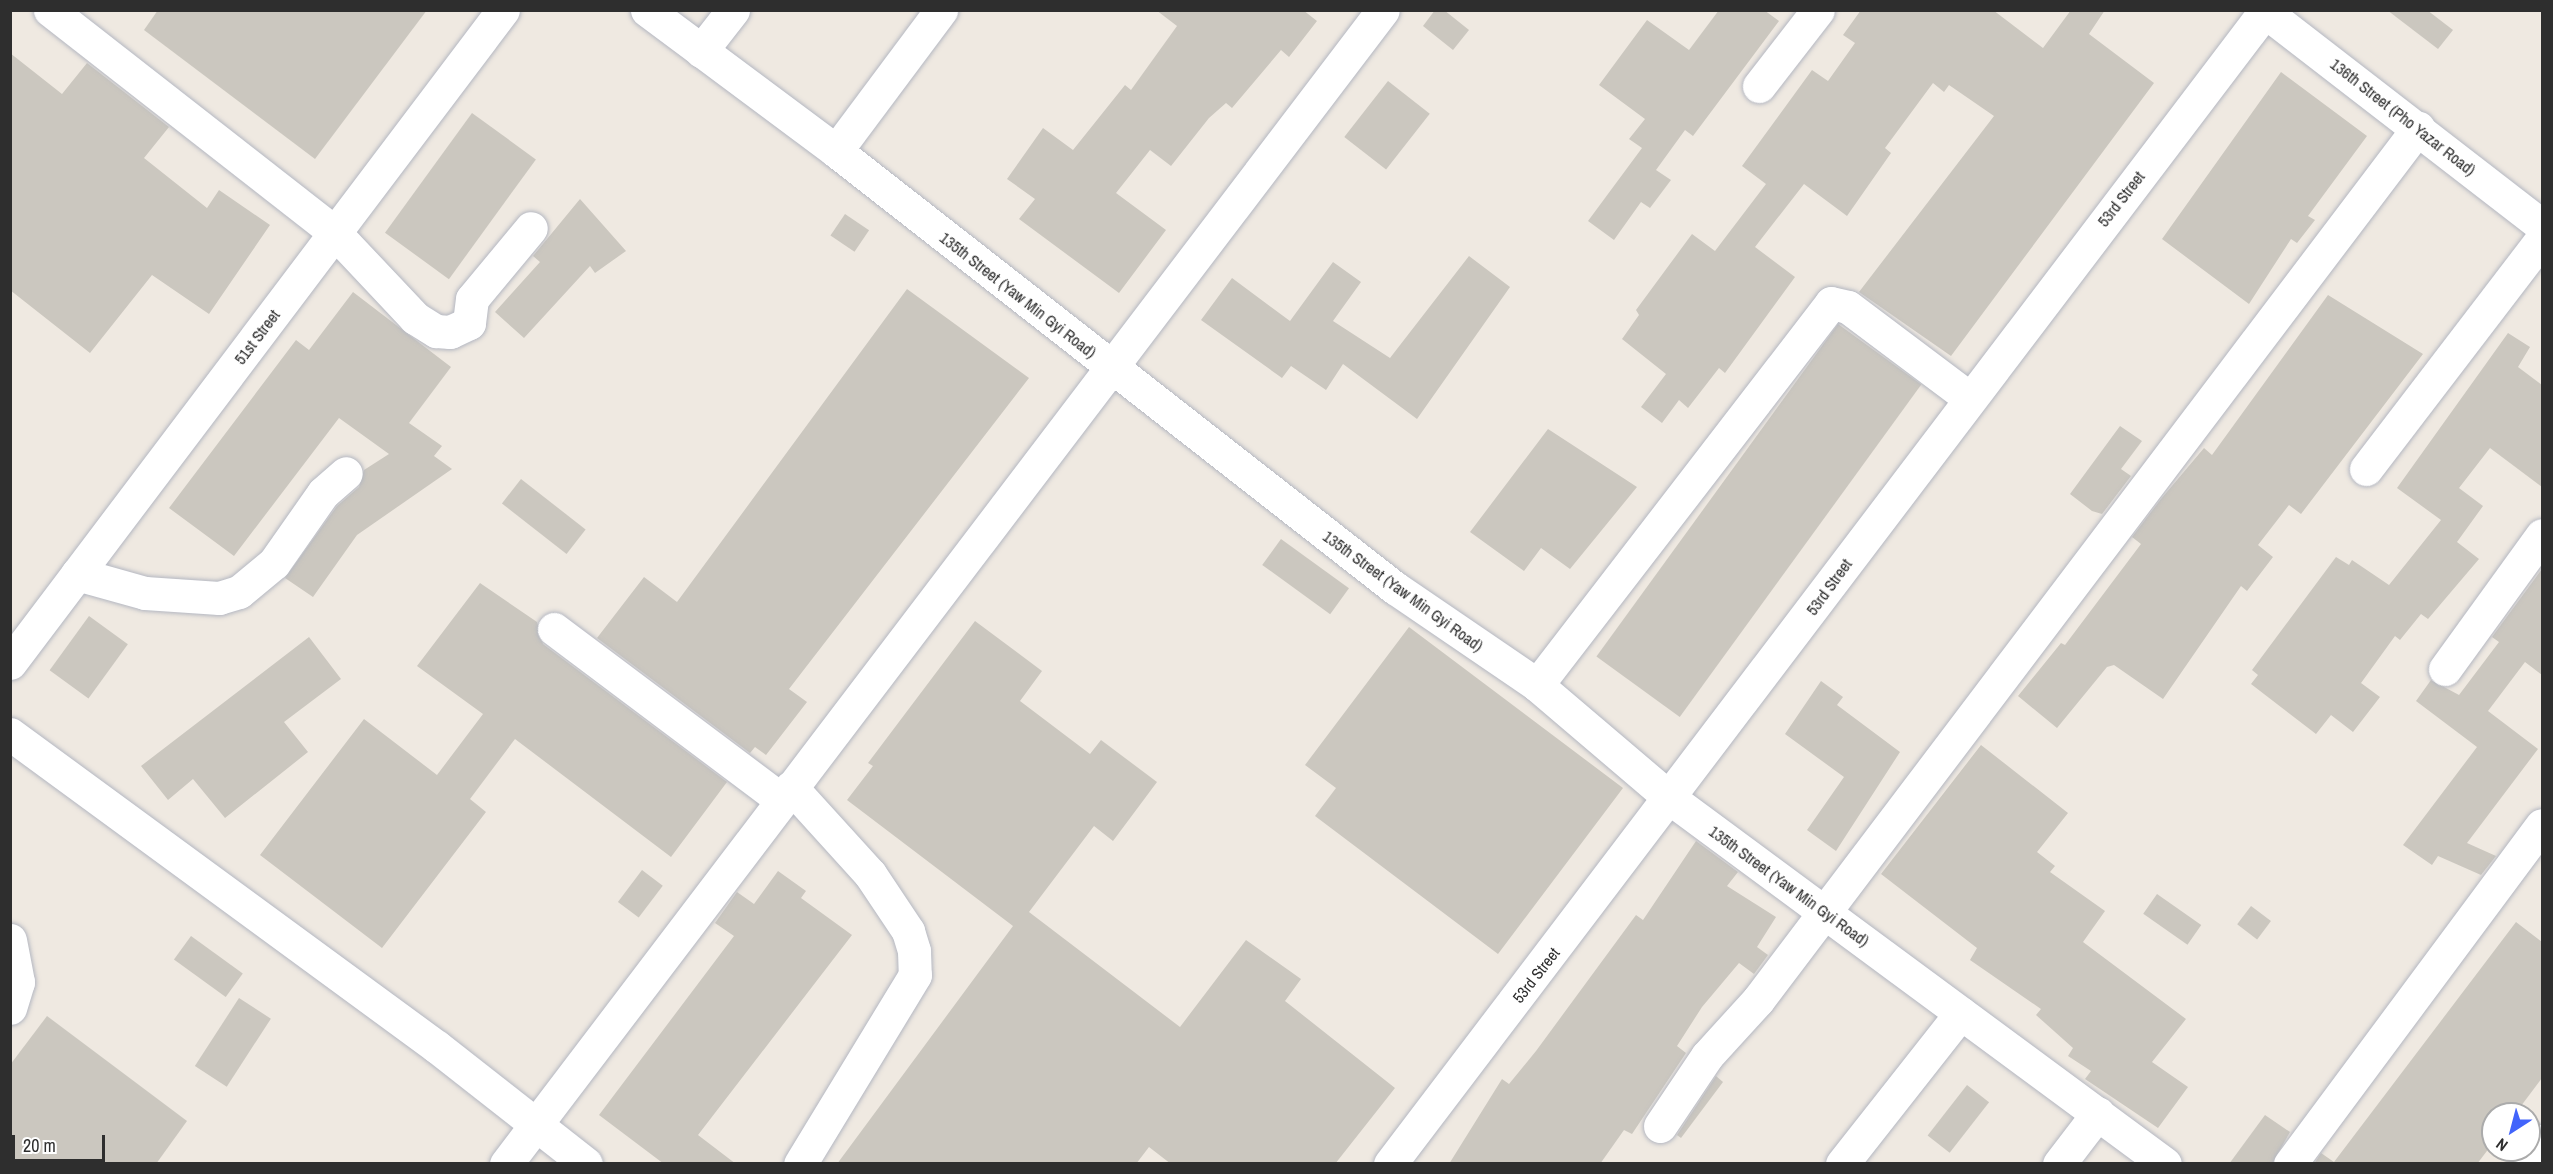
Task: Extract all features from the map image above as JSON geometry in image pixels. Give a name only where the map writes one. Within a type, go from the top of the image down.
[{"type":"street","points":[[50,10],[335,233],[415,318],[436,331],[450,332],[469,323],[472,299],[531,228]]},
{"type":"street","name":"51st Street","points":[[10,663],[503,10]]},
{"type":"street","name":"135th Street (Yaw Min Gyi Road)","points":[[647,10],[836,151],[1109,367],[1395,588],[1537,685],[1671,800],[2165,1164]]},
{"type":"street","points":[[701,51],[733,10]]},
{"type":"street","points":[[836,151],[941,10]]},
{"type":"street","points":[[506,1164],[1109,367],[1383,10]]},
{"type":"street","points":[[1759,86],[1818,10]]},
{"type":"street","name":"136th Street (Pho Yazar Road)","points":[[2265,11],[2542,226]]},
{"type":"street","name":"53rd Street","points":[[1390,1164],[1671,800],[1969,398],[2265,11]]},
{"type":"street","points":[[1660,1126],[1707,1056],[1758,1000],[1822,910],[2418,128]]},
{"type":"street","points":[[2366,469],[2542,239]]},
{"type":"street","points":[[1537,685],[1831,303],[1848,307],[1969,398]]},
{"type":"street","points":[[77,574],[145,593],[219,598],[240,592],[274,563],[323,494],[346,473]]},
{"type":"street","points":[[2445,669],[2542,536]]},
{"type":"street","points":[[554,628],[787,794],[870,874],[908,931],[914,951],[915,975],[800,1164]]},
{"type":"street","points":[[10,734],[536,1124],[586,1164]]},
{"type":"street","points":[[2290,1164],[2542,825]]},
{"type":"street","points":[[10,940],[18,982],[10,1008]]},
{"type":"street","points":[[1842,1164],[1961,1013]]},
{"type":"street","points":[[2059,1164],[2098,1113]]},
{"type":"street","points":[[2526,1164],[2542,1141]]},
{"type":"building","points":[[158,10],[427,10],[315,159],[144,30]]},
{"type":"building","points":[[1156,10],[1303,10],[1317,21],[1289,57],[1281,50],[1232,108],[1226,103],[1209,118],[1171,166],[1150,150],[1116,193],[1166,230],[1119,293],[1019,219],[1035,199],[1007,179],[1043,128],[1073,150],[1125,85],[1131,90],[1177,26]]},
{"type":"building","points":[[1435,10],[1444,10],[1469,30],[1453,50],[1423,26]]},
{"type":"building","points":[[1719,10],[1764,10],[1779,21],[1693,136],[1685,130],[1656,170],[1671,180],[1650,208],[1641,202],[1614,240],[1588,221],[1642,148],[1629,139],[1645,119],[1599,85],[1647,20],[1689,50]]},
{"type":"building","points":[[1861,10],[1993,10],[2043,48],[2071,10],[2105,10],[2089,34],[2154,83],[1951,356],[1859,292],[1994,116],[1949,85],[1944,92],[1933,83],[1885,148],[1891,153],[1847,216],[1804,184],[1755,247],[1795,277],[1725,373],[1719,368],[1688,408],[1679,400],[1662,423],[1641,407],[1666,374],[1622,339],[1639,315],[1636,310],[1692,234],[1715,251],[1766,184],[1742,166],[1812,70],[1828,81],[1855,43],[1843,35]]},
{"type":"building","points":[[2387,10],[2427,10],[2453,30],[2438,49]]},
{"type":"building","points":[[10,53],[62,94],[87,63],[169,127],[144,158],[207,208],[219,190],[270,225],[209,314],[152,275],[90,353],[10,290]]},
{"type":"building","points":[[2281,72],[2367,136],[2308,216],[2315,220],[2297,243],[2291,239],[2249,304],[2162,239]]},
{"type":"building","points":[[1388,81],[1430,114],[1386,170],[1344,137]]},
{"type":"building","points":[[472,113],[536,159],[449,279],[385,233]]},
{"type":"building","points":[[580,199],[626,251],[595,273],[590,266],[524,338],[495,312],[540,262],[533,256]]},
{"type":"building","points":[[845,214],[869,230],[855,252],[830,236]]},
{"type":"building","points":[[1469,256],[1510,287],[1417,419],[1343,364],[1326,390],[1291,366],[1282,378],[1201,320],[1232,278],[1290,321],[1333,262],[1361,282],[1333,321],[1390,358]]},
{"type":"building","points":[[907,289],[1029,378],[789,689],[807,702],[766,755],[755,747],[750,753],[597,638],[644,577],[677,602]]},
{"type":"building","points":[[353,292],[451,367],[409,423],[442,446],[434,456],[452,469],[357,535],[313,597],[285,578],[337,506],[359,487],[364,470],[389,454],[339,418],[234,556],[169,508],[296,340],[309,350]]},
{"type":"building","points":[[2328,295],[2423,354],[2301,514],[2289,505],[2258,545],[2273,557],[2247,591],[2241,586],[2163,699],[2114,665],[2107,667],[2057,728],[2018,696],[2061,643],[2065,645],[2141,544],[2132,537],[2161,499],[2204,448],[2212,455]]},
{"type":"building","points":[[1838,324],[1921,385],[1680,717],[1596,657]]},
{"type":"building","points":[[2508,333],[2530,347],[2518,367],[2542,385],[2542,487],[2490,448],[2459,488],[2483,506],[2457,542],[2479,559],[2428,619],[2421,614],[2400,640],[2395,636],[2361,683],[2380,697],[2353,732],[2331,715],[2316,734],[2251,684],[2258,675],[2252,670],[2336,557],[2349,565],[2352,560],[2389,585],[2441,520],[2397,488]]},
{"type":"building","points":[[2120,426],[2142,441],[2121,469],[2131,476],[2102,514],[2092,511],[2070,494]]},
{"type":"building","points":[[1548,429],[1637,487],[1570,569],[1541,548],[1524,571],[1470,532]]},
{"type":"building","points":[[521,479],[586,529],[567,554],[502,503]]},
{"type":"building","points":[[1281,539],[1349,588],[1330,614],[1262,565]]},
{"type":"building","points":[[2542,569],[2542,675],[2525,662],[2488,711],[2538,749],[2467,843],[2496,856],[2481,875],[2438,856],[2432,865],[2403,845],[2477,747],[2416,701],[2431,680],[2459,695],[2499,642],[2492,637]]},
{"type":"building","points":[[480,583],[537,622],[543,644],[727,782],[671,857],[515,739],[470,799],[486,812],[382,948],[260,855],[364,719],[437,775],[483,714],[417,666]]},
{"type":"building","points":[[89,616],[128,644],[88,698],[50,670]]},
{"type":"building","points":[[975,621],[1042,671],[1020,701],[1090,754],[1101,740],[1157,782],[1113,841],[1094,826],[1029,912],[1180,1027],[1246,940],[1301,979],[1285,1001],[1395,1088],[1335,1164],[1171,1164],[1149,1147],[1136,1164],[837,1164],[1013,926],[847,800],[873,766],[868,763]]},
{"type":"building","points":[[1409,627],[1623,788],[1498,954],[1315,816],[1336,788],[1305,765]]},
{"type":"building","points":[[309,637],[341,679],[284,722],[308,752],[225,818],[193,779],[168,800],[141,766]]},
{"type":"building","points":[[1821,681],[1843,697],[1837,705],[1900,752],[1836,851],[1807,830],[1844,777],[1785,734]]},
{"type":"building","points":[[1981,745],[2068,813],[2037,852],[2055,866],[2050,872],[2105,911],[2083,942],[2186,1019],[2152,1062],[2188,1087],[2158,1128],[2085,1079],[2091,1071],[2068,1056],[2073,1048],[2036,1015],[2041,1009],[1970,960],[1977,948],[1881,874]]},
{"type":"building","points":[[1696,841],[1738,872],[1727,886],[1776,917],[1757,947],[1768,955],[1754,974],[1739,963],[1702,1007],[1677,1046],[1686,1053],[1632,1134],[1624,1130],[1600,1164],[1449,1164],[1502,1079],[1509,1084],[1536,1051],[1636,915],[1643,920]]},
{"type":"building","points":[[642,870],[663,886],[639,918],[618,902]]},
{"type":"building","points":[[778,871],[806,891],[801,898],[852,935],[698,1135],[736,1164],[664,1164],[599,1115],[734,936],[715,923],[737,892],[754,904]]},
{"type":"building","points":[[2157,894],[2201,925],[2187,945],[2143,914]]},
{"type":"building","points":[[2251,906],[2271,921],[2257,939],[2237,924]]},
{"type":"building","points":[[2516,922],[2542,942],[2542,1078],[2524,1102],[2481,1102],[2481,1159],[2477,1164],[2314,1164],[2321,1153],[2334,1162]]},
{"type":"building","points":[[191,936],[243,974],[226,997],[174,959]]},
{"type":"building","points":[[239,998],[271,1019],[227,1087],[195,1066]]},
{"type":"building","points":[[47,1016],[187,1121],[156,1164],[10,1164],[10,1065]]},
{"type":"building","points":[[1716,1076],[1723,1082],[1681,1138],[1677,1135]]},
{"type":"building","points":[[1967,1085],[1989,1102],[1950,1153],[1928,1135]]},
{"type":"building","points":[[2265,1115],[2290,1132],[2272,1164],[2229,1164]]}]
